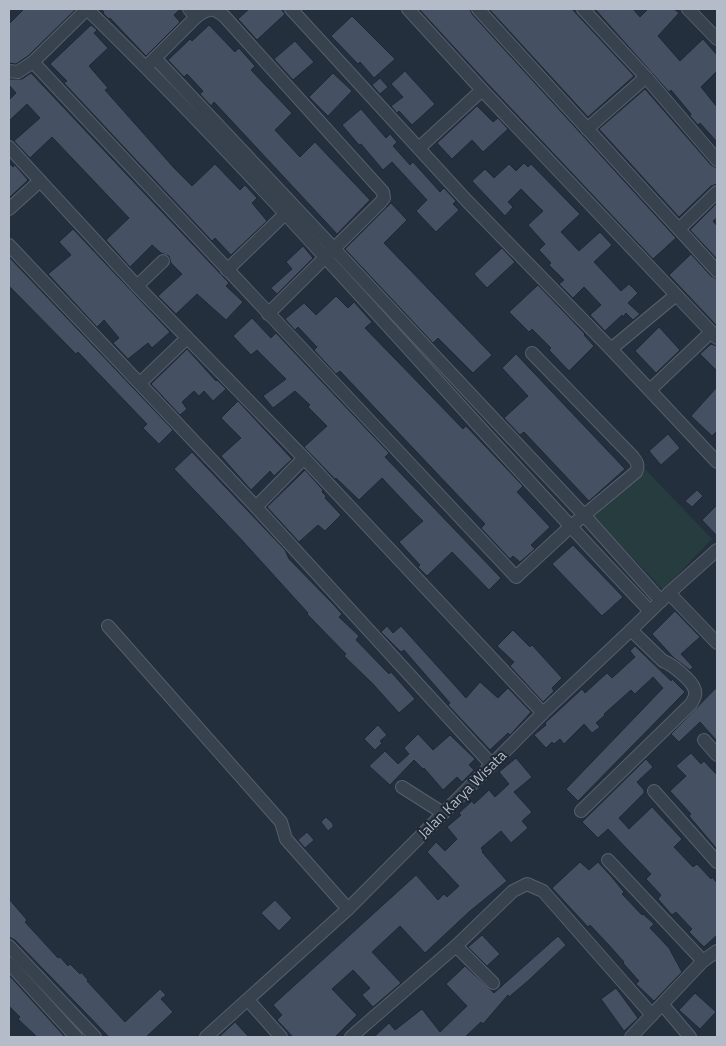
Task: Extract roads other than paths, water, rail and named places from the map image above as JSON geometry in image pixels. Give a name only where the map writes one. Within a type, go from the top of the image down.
[{"type":"street","points":[[9,71],[18,72],[33,62],[87,9],[151,62],[330,253],[584,516],[665,597],[717,643]]},
{"type":"street","points":[[291,9],[467,201],[611,349],[717,462]]},
{"type":"street","points":[[408,9],[714,335],[650,390]]},
{"type":"street","points":[[478,9],[717,271]]},
{"type":"street","points":[[583,9],[646,77],[717,160]]},
{"type":"street","points":[[688,9],[717,39]]},
{"type":"street","points":[[151,62],[193,13],[206,10],[217,11],[225,17],[384,192],[384,198],[380,203],[268,314]]},
{"type":"street","points":[[33,62],[226,270],[516,577],[570,527],[636,472],[638,467],[637,462],[532,353]]},
{"type":"street","points":[[151,62],[285,214],[330,253],[570,527],[650,611]]},
{"type":"street","points":[[587,129],[646,77]]},
{"type":"street","points":[[420,148],[482,90]]},
{"type":"street","points":[[9,147],[137,286],[304,458],[543,713]]},
{"type":"street","points":[[9,209],[40,181]]},
{"type":"street","points":[[679,229],[717,192]]},
{"type":"street","points":[[226,270],[285,214]]},
{"type":"street","points":[[9,245],[256,507],[492,765]]},
{"type":"street","points":[[137,286],[163,261]]},
{"type":"street","points":[[611,349],[676,295]]},
{"type":"street","points":[[140,383],[187,338]]},
{"type":"street","points":[[256,507],[304,458]]},
{"type":"street","name":"Jalan Karya Wisata","points":[[212,1035],[348,909],[543,713],[717,550]]},
{"type":"street","points":[[108,626],[280,822],[286,839],[348,909]]},
{"type":"street","points":[[581,810],[691,704],[696,696],[694,688],[689,682],[669,663],[663,661],[633,628]]},
{"type":"street","points":[[704,740],[717,755]]},
{"type":"street","points":[[402,787],[443,813]]},
{"type":"street","points":[[654,791],[717,862]]},
{"type":"street","points":[[608,860],[703,961]]},
{"type":"street","points":[[351,1037],[456,946],[513,890],[527,884],[543,890],[652,1015]]},
{"type":"street","points":[[9,946],[95,1037]]},
{"type":"street","points":[[456,946],[493,983]]},
{"type":"street","points":[[632,1037],[703,961],[717,950]]},
{"type":"street","points":[[9,963],[76,1037]]},
{"type":"street","points":[[248,1000],[281,1037]]},
{"type":"street","points":[[663,1005],[690,1037]]}]
